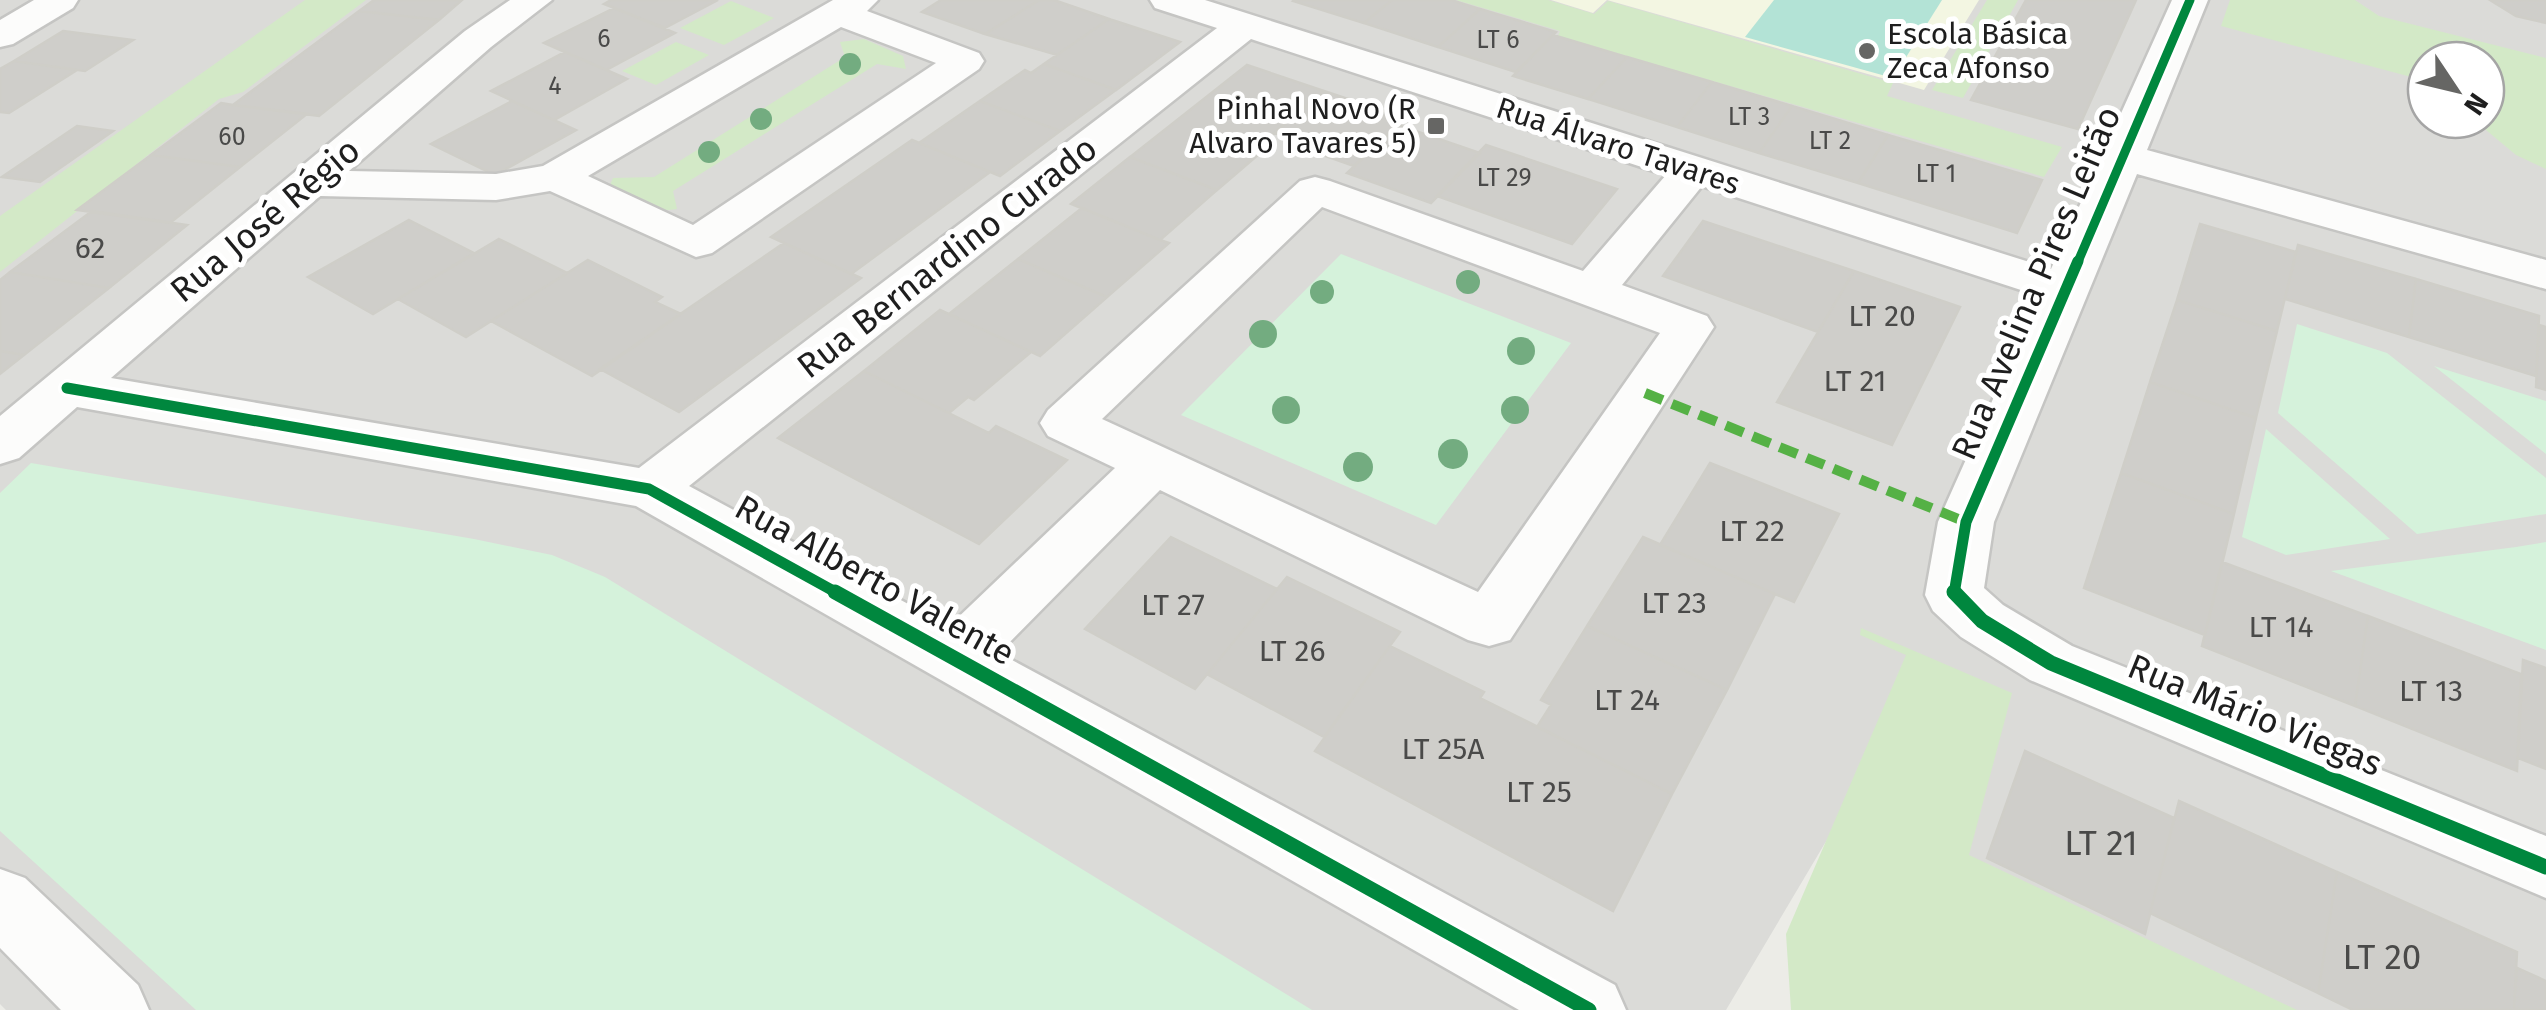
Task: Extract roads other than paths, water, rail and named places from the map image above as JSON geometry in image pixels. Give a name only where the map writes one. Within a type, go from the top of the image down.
[{"type":"street","points":[[0,36],[60,0]]},
{"type":"street","name":"Rua José Régio","points":[[0,444],[478,39],[534,0]]},
{"type":"street","name":"Rua Álvaro Tavares","points":[[1168,0],[2068,290]]},
{"type":"street","name":"Rua Avelina Pires Leitão","points":[[1954,595],[1966,522],[2190,0]]},
{"type":"street","points":[[308,184],[496,186],[554,177],[849,6],[965,61],[696,243],[554,177]]},
{"type":"street","name":"Rua Bernardino Curado","points":[[649,489],[1245,25]]},
{"type":"street","points":[[2122,156],[2546,274]]},
{"type":"street","points":[[1592,292],[1692,171]]},
{"type":"street","points":[[1315,190],[1592,292],[1690,327],[1489,623],[1066,424],[1315,190]]},
{"type":"street","name":"Rua Alberto Valente","points":[[67,388],[649,489],[1589,1010]]},
{"type":"street","points":[[955,658],[1153,464]]},
{"type":"street","name":"Rua Mário Viegas","points":[[1954,595],[1982,621],[2052,664],[2546,868]]},
{"type":"street","points":[[0,901],[112,1010]]},
{"type":"place","name":"Escola Básica Zeca Afonso","points":[[1867,51]]},
{"type":"place","name":"Pinhal Novo (R Alvaro Tavares 5)","points":[[1436,126]]}]
